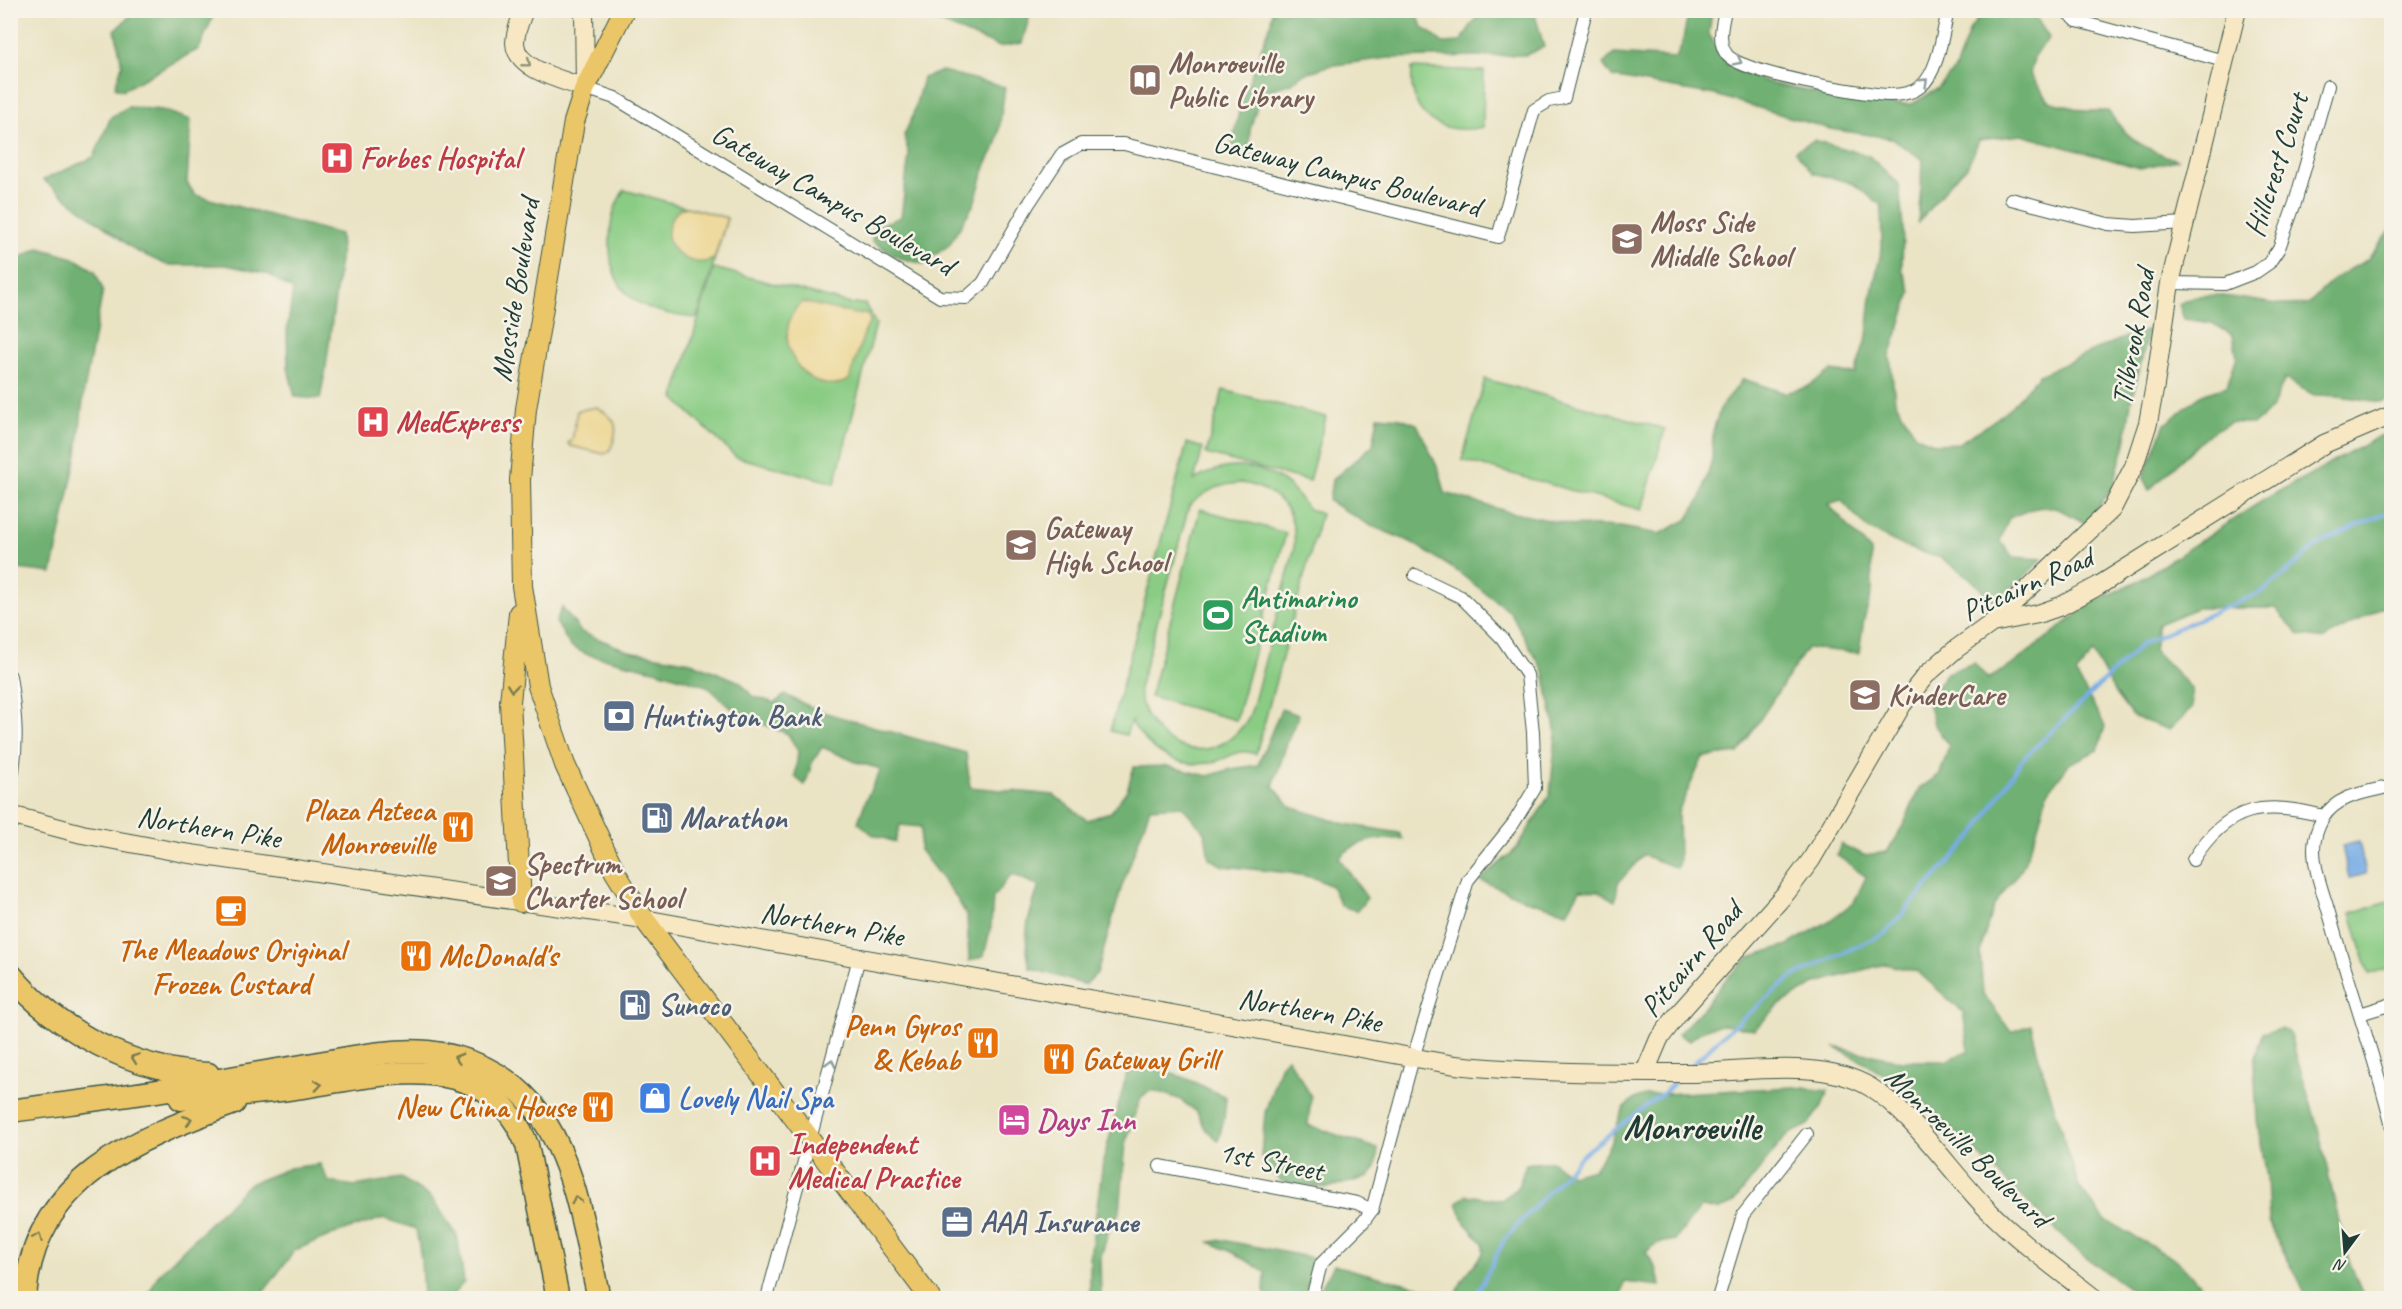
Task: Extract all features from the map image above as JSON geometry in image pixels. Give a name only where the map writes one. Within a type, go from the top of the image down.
[{"type":"highway","points":[[10,974],[35,1000],[61,1021],[85,1037],[115,1051],[174,1070],[257,1083]]},
{"type":"highway","points":[[10,1122],[164,1101],[415,1051],[459,1058],[499,1076],[531,1103],[546,1123],[559,1149],[577,1204],[599,1299]]},
{"type":"highway","points":[[10,1112],[163,1090],[415,1071],[453,1077],[487,1093],[512,1117],[527,1145],[558,1299]]},
{"type":"highway","points":[[25,1299],[29,1265],[43,1227],[56,1205],[84,1179],[123,1152],[257,1083]]},
{"type":"main road","points":[[524,10],[516,36],[515,46],[519,56],[533,68],[585,87],[584,10]]},
{"type":"main road","name":"Mosside Boulevard","points":[[624,10],[585,87],[574,122],[564,170],[526,409],[520,480],[522,586],[538,686],[566,765],[615,872],[644,919],[930,1299]]},
{"type":"main road","name":"Tilbrook Road","points":[[1992,623],[2112,509],[2134,466],[2148,423],[2156,385],[2170,283],[2237,10]]},
{"type":"main road","name":"Pitcairn Road","points":[[1645,1072],[1659,1039],[1679,1013],[1786,893],[1811,860],[1902,705],[1926,675],[1956,648],[1992,623],[2038,614],[2061,606],[2098,586],[2324,444],[2391,415]]},
{"type":"main road","points":[[521,902],[510,702],[522,586]]},
{"type":"main road","name":"Northern Pike","points":[[10,815],[82,834],[184,853],[644,919],[1455,1065],[1546,1072],[1645,1072]]},
{"type":"main road","name":"Monroeville Boulevard","points":[[1645,1072],[1805,1070],[1823,1071],[1854,1080],[1885,1098],[1985,1207],[2008,1229],[2094,1299]]},
{"type":"street","name":"Gateway Campus Boulevard","points":[[585,87],[615,98],[940,297],[966,298],[983,283],[1027,207],[1061,155],[1081,144],[1124,144],[1498,237],[1534,110],[1549,101],[1564,98],[1586,10]]},
{"type":"street","points":[[1725,10],[1721,41],[1726,54],[1734,61],[1756,69],[1849,92],[1892,95],[1910,92],[1920,87],[1931,76],[1948,10]]},
{"type":"street","points":[[2064,10],[2224,61]]},
{"type":"street","name":"Hillcrest Court","points":[[2170,283],[2225,284],[2256,272],[2269,263],[2279,248],[2295,203],[2328,86]]},
{"type":"street","points":[[2011,199],[2108,224],[2136,226],[2185,223]]},
{"type":"street","points":[[1312,1299],[1321,1264],[1372,1210],[1413,1058],[1468,880],[1513,824],[1535,788],[1533,732],[1527,675],[1502,638],[1461,597],[1415,575]]},
{"type":"street","points":[[10,676],[17,723],[15,765],[10,787]]},
{"type":"street","points":[[2391,786],[2344,800],[2332,807],[2319,825],[2314,846],[2316,865],[2381,1084],[2391,1127]]},
{"type":"street","points":[[2193,860],[2214,831],[2243,814],[2278,807],[2325,816]]},
{"type":"street","points":[[767,1299],[859,958]]},
{"type":"street","points":[[2360,1014],[2391,1004]]},
{"type":"street","points":[[1718,1299],[1743,1215],[1807,1134]]},
{"type":"street","name":"1st Street","points":[[1160,1166],[1357,1203],[1372,1210]]},
{"type":"green space","points":[[131,11],[210,11],[212,19],[199,49],[123,90],[115,87],[122,65],[115,30],[129,17]]},
{"type":"green space","points":[[860,11],[1031,11],[1022,43],[1000,47],[919,14]]},
{"type":"green space","points":[[1272,11],[1415,11],[1422,26],[1443,43],[1460,42],[1481,11],[1534,11],[1544,47],[1526,55],[1388,58],[1328,66],[1301,75],[1292,83],[1269,90],[1257,106],[1250,130],[1249,151],[1238,154],[1232,144],[1241,103],[1271,22]]},
{"type":"green space","points":[[1689,11],[1712,11],[1709,34],[1728,67],[1773,84],[1860,102],[1912,104],[1937,89],[1955,69],[1970,29],[1984,11],[2032,11],[2049,38],[2035,54],[2030,74],[2049,101],[2085,111],[2108,111],[2122,129],[2137,142],[2177,160],[2140,168],[2022,135],[1979,140],[1967,167],[1951,182],[1918,223],[1923,160],[1891,138],[1830,129],[1715,95],[1612,77],[1603,64],[1614,54],[1676,58],[1682,44]]},
{"type":"green space","points":[[1412,68],[1484,71],[1483,127],[1452,128],[1429,119],[1415,99]]},
{"type":"green space","points":[[942,71],[1005,87],[997,144],[987,162],[974,204],[949,245],[923,264],[897,257],[872,241],[874,227],[901,217],[909,155],[904,135],[912,118],[923,78]]},
{"type":"green space","points":[[128,107],[162,110],[191,120],[187,183],[195,195],[340,234],[341,252],[320,399],[295,397],[288,368],[287,331],[293,290],[268,274],[226,265],[167,265],[136,251],[43,180],[94,157],[111,117]]},
{"type":"green space","points":[[1814,140],[1869,156],[1899,184],[1903,227],[1902,269],[1911,292],[1890,356],[1895,401],[1916,436],[1936,444],[1959,443],[2009,409],[2039,375],[2130,335],[2149,330],[2131,402],[2125,443],[2113,486],[2087,524],[2065,512],[2048,507],[2032,509],[2009,518],[2000,541],[2013,557],[2042,559],[1994,602],[1970,578],[1941,558],[1908,548],[1868,529],[1841,500],[1828,504],[1871,551],[1872,592],[1864,619],[1859,653],[1807,648],[1738,753],[1703,757],[1678,812],[1679,861],[1677,868],[1643,855],[1618,883],[1615,901],[1598,891],[1580,890],[1567,912],[1526,900],[1480,880],[1517,848],[1550,794],[1556,734],[1544,672],[1510,612],[1457,571],[1411,542],[1369,525],[1329,501],[1332,480],[1373,445],[1378,416],[1401,418],[1417,424],[1440,473],[1445,493],[1509,512],[1573,525],[1621,527],[1659,534],[1687,520],[1701,498],[1712,459],[1713,431],[1720,409],[1743,379],[1785,393],[1807,387],[1831,371],[1855,374],[1867,336],[1871,296],[1882,248],[1881,205],[1852,183],[1813,173],[1795,151]]},
{"type":"green space","points":[[624,190],[727,218],[697,318],[679,316],[647,307],[634,300],[616,278],[611,262],[611,228],[617,203]]},
{"type":"green space","points":[[2391,230],[2391,399],[2381,402],[2314,395],[2285,379],[2272,408],[2254,424],[2231,422],[2210,433],[2149,490],[2143,478],[2165,424],[2202,395],[2227,386],[2237,356],[2233,335],[2212,323],[2184,319],[2179,304],[2195,296],[2217,295],[2285,305],[2308,304],[2335,278],[2368,259]]},
{"type":"green space","points":[[39,248],[74,258],[95,271],[103,290],[84,391],[77,454],[52,573],[10,568],[11,252],[18,259]]},
{"type":"green space","points":[[714,268],[851,304],[865,304],[876,324],[835,483],[736,457],[674,398]]},
{"type":"green space","points":[[1485,379],[1665,429],[1642,510],[1462,460]]},
{"type":"green space","points":[[1223,390],[1326,417],[1309,481],[1206,454]]},
{"type":"green space","points":[[2391,430],[2391,602],[2324,639],[2299,635],[2275,608],[2197,608],[2158,624],[2154,650],[2191,688],[2192,708],[2169,730],[2132,716],[2116,695],[2093,653],[2076,674],[2105,726],[2098,750],[2069,764],[2048,792],[2036,833],[2022,868],[1993,907],[1980,952],[1983,994],[2011,1032],[2031,1025],[2079,1187],[2105,1220],[2176,1260],[2213,1298],[2143,1298],[2081,1254],[1925,1103],[1865,1063],[1834,1047],[1902,1061],[1946,1061],[1969,1050],[1963,1012],[1918,972],[1885,964],[1817,983],[1779,1005],[1754,1030],[1720,1025],[1697,1034],[1689,1041],[1678,1034],[1705,1006],[1725,980],[1749,957],[1788,945],[1829,921],[1854,902],[1866,877],[1837,855],[1841,844],[1864,855],[1887,852],[1904,824],[1919,789],[1940,774],[1949,746],[1934,724],[1927,699],[1947,673],[1974,663],[1988,679],[2009,667],[2093,602],[2140,580],[2265,499]]},
{"type":"green space","points":[[1187,443],[1203,448],[1194,480],[1231,467],[1255,469],[1279,479],[1295,492],[1309,509],[1321,514],[1256,754],[1239,752],[1217,761],[1190,764],[1156,750],[1138,732],[1131,721],[1126,735],[1110,731]],"holes":[[[1242,483],[1256,486],[1277,498],[1285,506],[1293,527],[1294,540],[1293,554],[1251,713],[1247,721],[1231,738],[1215,747],[1198,750],[1181,746],[1166,738],[1153,726],[1144,709],[1139,689],[1189,506],[1207,492],[1220,486]]]},
{"type":"green space","name":"Antimarino Stadium","points":[[1200,509],[1286,533],[1236,720],[1150,697]]},
{"type":"green space","points":[[562,607],[581,632],[629,651],[691,662],[740,682],[752,696],[775,703],[785,695],[819,711],[966,753],[970,787],[1054,795],[1087,820],[1111,812],[1127,790],[1134,767],[1167,766],[1208,776],[1231,769],[1258,765],[1281,709],[1299,715],[1289,737],[1273,786],[1291,807],[1346,824],[1399,833],[1403,839],[1361,843],[1339,858],[1367,898],[1357,911],[1341,906],[1331,886],[1315,878],[1223,866],[1209,858],[1205,833],[1182,806],[1150,808],[1121,889],[1097,973],[1085,985],[1030,968],[1026,945],[1027,926],[1039,886],[1012,874],[993,897],[991,926],[984,956],[969,961],[967,916],[956,897],[920,850],[921,827],[900,825],[895,842],[872,834],[858,822],[881,769],[856,762],[822,747],[812,763],[805,785],[795,777],[798,751],[788,734],[738,714],[707,686],[658,671],[586,654],[570,646],[556,622]]},
{"type":"green space","points":[[2391,901],[2391,967],[2369,974],[2351,913]]},
{"type":"green space","points":[[2281,1029],[2289,1032],[2318,1128],[2346,1253],[2364,1298],[2306,1298],[2269,1221],[2267,1177],[2257,1120],[2254,1061],[2262,1033]]},
{"type":"green space","points":[[1131,1058],[1151,1068],[1183,1077],[1226,1097],[1224,1119],[1218,1141],[1205,1128],[1197,1112],[1179,1099],[1152,1090],[1141,1097],[1126,1142],[1120,1211],[1108,1233],[1100,1260],[1101,1298],[1090,1298],[1090,1257],[1103,1162]]},
{"type":"green space","points":[[1287,1058],[1311,1097],[1308,1125],[1378,1149],[1376,1167],[1369,1177],[1327,1188],[1281,1181],[1266,1166],[1261,1155],[1265,1113],[1280,1066]]},
{"type":"green space","points":[[1794,1087],[1828,1091],[1822,1106],[1807,1126],[1787,1135],[1732,1204],[1718,1210],[1701,1207],[1675,1240],[1656,1244],[1646,1252],[1657,1270],[1660,1286],[1625,1282],[1620,1298],[1324,1298],[1322,1286],[1334,1265],[1456,1296],[1462,1280],[1483,1253],[1483,1243],[1465,1223],[1457,1203],[1466,1195],[1501,1200],[1518,1188],[1526,1164],[1551,1161],[1571,1175],[1594,1169],[1610,1143],[1622,1112],[1636,1098],[1645,1095]]},
{"type":"green space","points":[[320,1164],[329,1182],[355,1186],[401,1178],[431,1197],[457,1235],[464,1282],[450,1298],[423,1298],[421,1259],[416,1229],[384,1218],[334,1234],[295,1250],[259,1298],[147,1298],[158,1275],[249,1184],[290,1168]]},
{"type":"green space","points":[[1222,1240],[1314,1258],[1304,1298],[1267,1298],[1264,1291],[1265,1272],[1236,1254],[1210,1242]]},
{"type":"sand","points":[[687,207],[727,218],[714,259],[706,262],[689,260],[674,250],[670,243],[668,234],[670,221],[679,209]]},
{"type":"sand","points":[[802,302],[855,314],[866,313],[871,321],[865,330],[849,380],[833,384],[818,382],[805,374],[795,362],[789,347],[787,332],[791,316]]},
{"type":"sand","points":[[596,407],[604,411],[615,425],[613,444],[609,452],[604,454],[571,446],[568,443],[572,441],[577,411]]},
{"type":"water","points":[[2359,842],[2366,874],[2349,878],[2342,846]]},
{"type":"waterway","points":[[1691,1066],[1723,1035],[1792,977],[1885,933],[1975,833],[2022,760],[2143,643],[2264,591],[2320,543],[2392,510]]},
{"type":"waterway","points":[[1475,1298],[1504,1240],[1583,1154],[1666,1091],[1677,1080]]},
{"type":"place","name":"Monroeville Public Library","points":[[1145,80]]},
{"type":"place","name":"Forbes Hospital","points":[[337,158]]},
{"type":"place","name":"Moss Side Middle School","points":[[1627,239]]},
{"type":"place","name":"MedExpress","points":[[373,422]]},
{"type":"place","name":"Gateway High School","points":[[1021,545]]},
{"type":"place","name":"Antimarino Stadium","points":[[1218,615]]},
{"type":"place","name":"KinderCare","points":[[1865,695]]},
{"type":"place","name":"Huntington Bank","points":[[619,716]]},
{"type":"place","name":"Marathon","points":[[657,818]]},
{"type":"place","name":"Plaza Azteca Monroeville","points":[[458,827]]},
{"type":"place","name":"Spectrum Charter School","points":[[501,881]]},
{"type":"place","name":"The Meadows Original Frozen Custard","points":[[231,911]]},
{"type":"place","name":"McDonald's","points":[[416,956]]},
{"type":"place","name":"Sunoco","points":[[635,1005]]},
{"type":"place","name":"Penn Gyros & Kebab","points":[[983,1043]]},
{"type":"place","name":"Gateway Grill","points":[[1059,1059]]},
{"type":"place","name":"Lovely Nail Spa","points":[[655,1098]]},
{"type":"place","name":"New China House","points":[[598,1107]]},
{"type":"place","name":"Days Inn","points":[[1014,1120]]},
{"type":"place","name":"Independent Medical Practice","points":[[765,1161]]},
{"type":"place","name":"AAA Insurance","points":[[957,1222]]},
{"type":"district","name":"Monroeville","points":[[1692,1126]]}]
